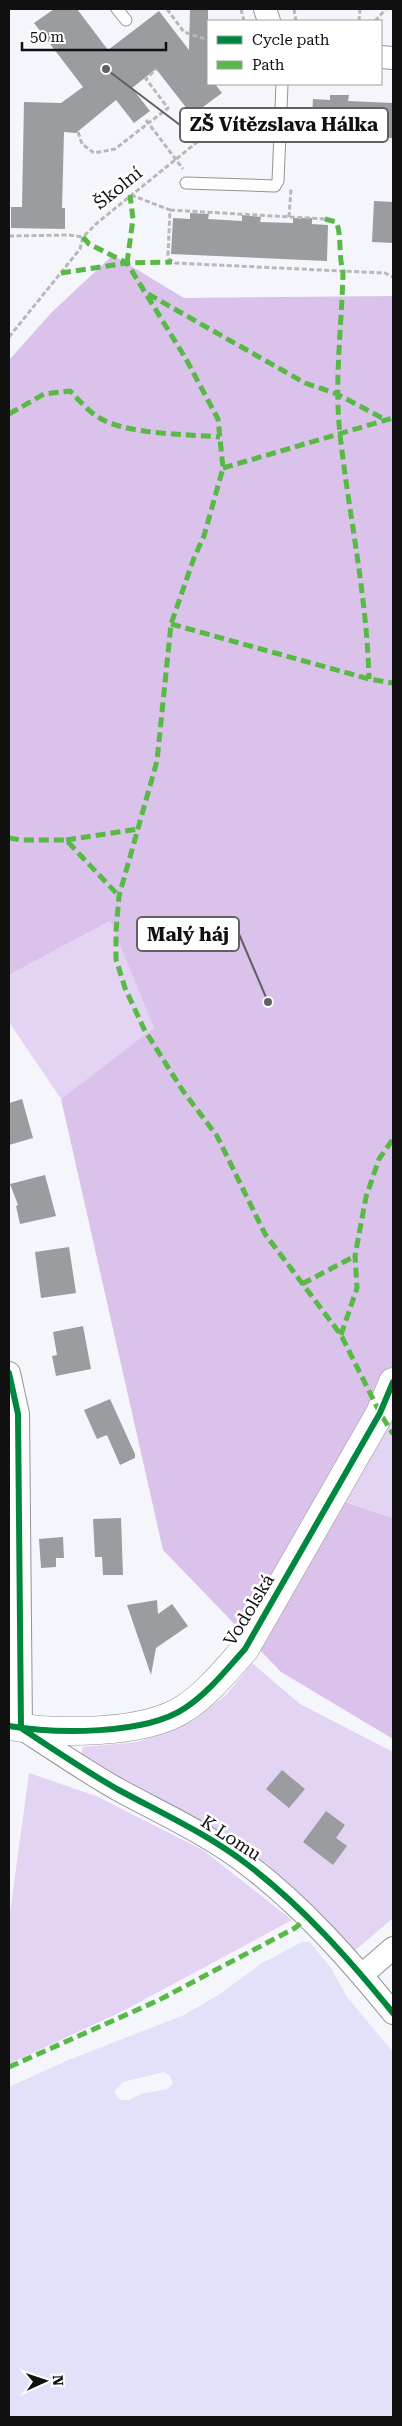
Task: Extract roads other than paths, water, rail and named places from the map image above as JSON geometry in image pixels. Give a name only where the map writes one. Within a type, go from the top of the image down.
[{"type":"street","points":[[9,1373],[18,1414],[15,1727]]},
{"type":"street","name":"Vodolská","points":[[15,1727],[95,1729],[121,1728],[156,1722],[186,1707],[217,1681],[245,1650],[380,1413],[393,1382]]},
{"type":"street","name":"K Lomu","points":[[15,1727],[246,1863],[308,1917],[362,1975],[393,2013]]},
{"type":"street","points":[[362,1975],[393,1948]]},
{"type":"lane","points":[[117,9],[126,20]]},
{"type":"lane","points":[[186,183],[274,186],[278,181],[282,85]]},
{"type":"place","name":"ZŠ Vítězslava Hálka","points":[[106,69]]},
{"type":"place","name":"Malý háj","points":[[268,1002]]}]
